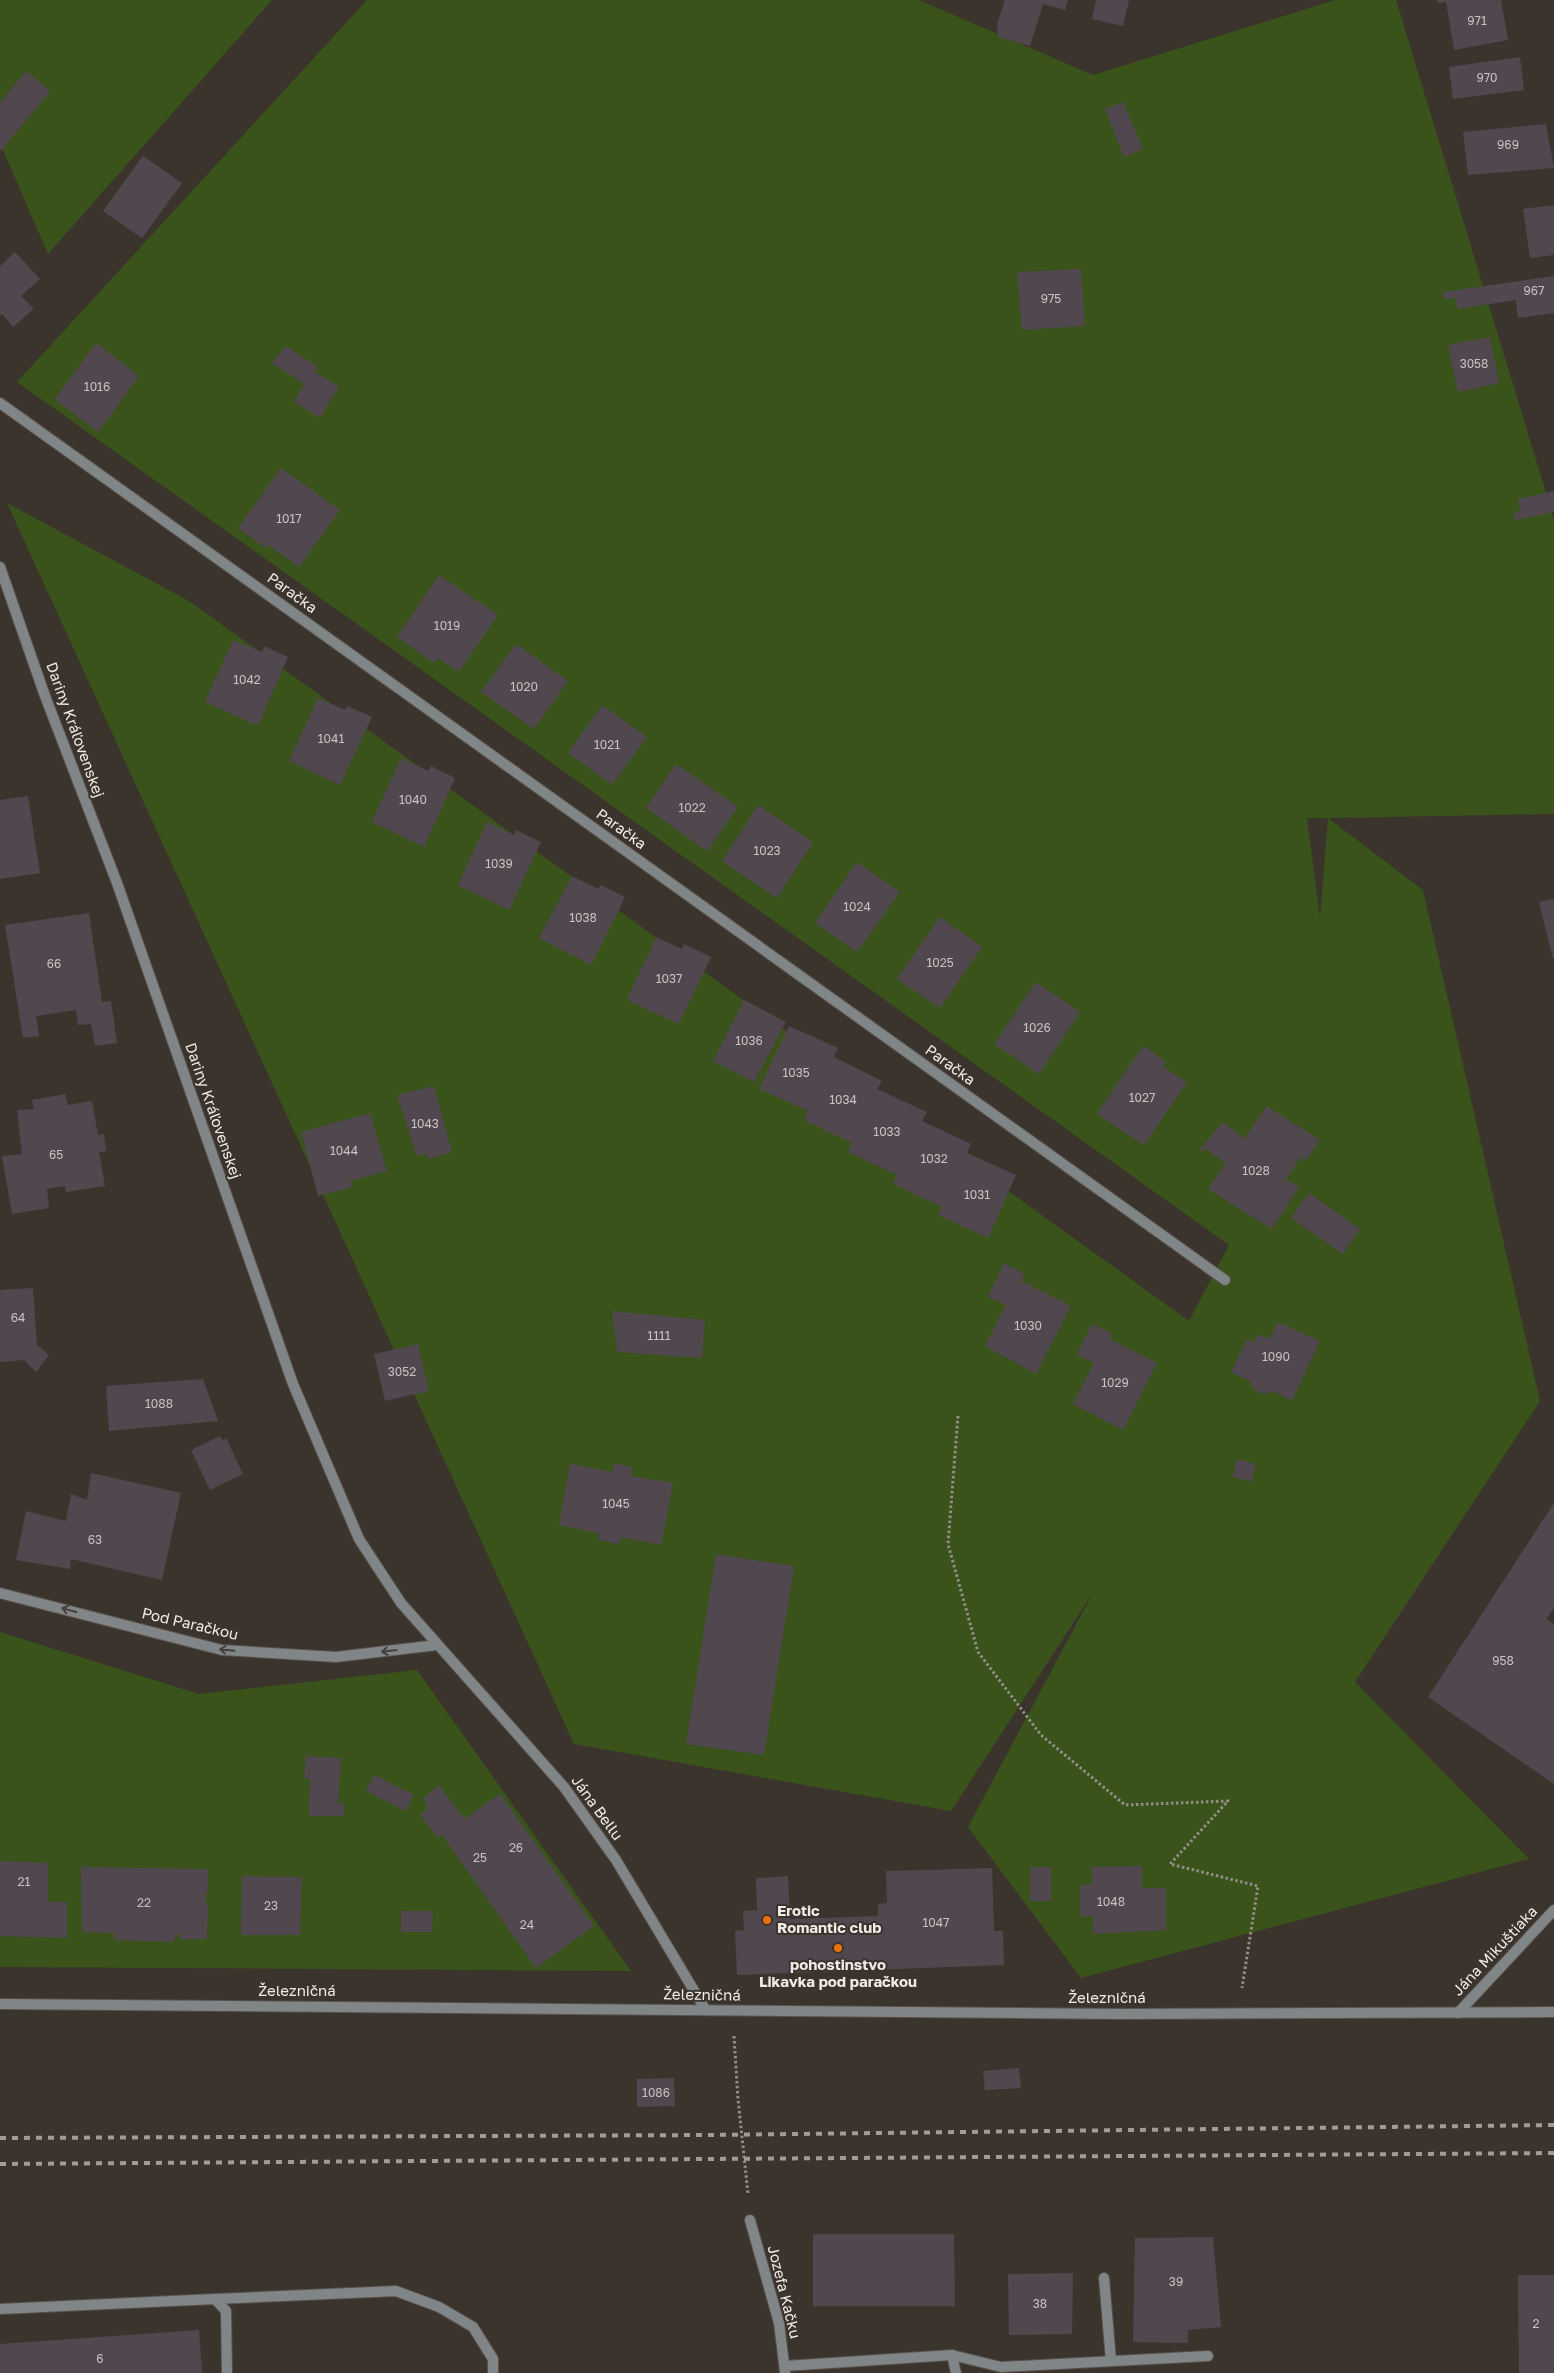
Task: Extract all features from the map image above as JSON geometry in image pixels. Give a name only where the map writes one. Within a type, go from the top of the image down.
[{"type":"street","name":"Paračka","points":[[0,403],[1225,1280]]},
{"type":"street","name":"Dariny Kráľovenskej","points":[[0,568],[45,696],[117,883],[293,1384],[359,1538],[401,1603],[437,1645]]},
{"type":"street","name":"Pod Paračkou","points":[[0,1593],[222,1650],[336,1657],[437,1645]]},
{"type":"street","name":"Jána Bellu","points":[[437,1645],[564,1787],[616,1860],[705,2010]]},
{"type":"street","name":"Jána Mikuštiaka","points":[[1458,2013],[1554,1910]]},
{"type":"street","name":"Železničná","points":[[0,2004],[1238,2013],[1554,2012]]},
{"type":"street","name":"Jozefa Kačku","points":[[750,2220],[778,2323],[785,2370]]},
{"type":"street","points":[[1104,2278],[1111,2361]]},
{"type":"street","points":[[0,2308],[396,2291],[439,2307],[473,2327],[493,2359],[493,2373]]},
{"type":"street","points":[[215,2299],[226,2310],[226,2373]]},
{"type":"street","points":[[785,2370],[952,2355],[1001,2367],[1208,2356]]},
{"type":"street","points":[[952,2355],[956,2373]]},
{"type":"path","points":[[958,1416],[948,1544],[978,1652],[1041,1735],[1125,1805],[1228,1801],[1170,1864],[1258,1886],[1238,2013]]},
{"type":"path","points":[[734,2010],[738,2099],[750,2220]]},
{"type":"green space","points":[[0,0],[272,0],[48,254],[0,143]]},
{"type":"green space","points":[[367,0],[919,0],[1093,75],[1335,0],[1396,0],[1554,519],[1554,814],[1328,818],[1423,890],[1540,1401],[1355,1682],[1529,1859],[1081,1978],[968,1827],[1094,1591],[951,1811],[574,1744],[7,503],[189,601],[1189,1321],[1229,1245],[17,382]],"holes":[[[1307,818],[1328,818],[1320,918]]]},
{"type":"green space","points":[[0,1632],[199,1694],[417,1670],[631,1971],[0,1967]]},
{"type":"building","points":[[1005,0],[1068,0],[1065,10],[1043,4],[1030,46],[998,37],[997,24]]},
{"type":"building","points":[[1096,0],[1129,0],[1123,26],[1092,19]]},
{"type":"building","points":[[1437,0],[1501,0],[1508,40],[1454,50],[1446,2],[1438,3]]},
{"type":"building","points":[[1520,57],[1524,90],[1453,99],[1449,67]]},
{"type":"building","points":[[26,71],[50,91],[0,152],[0,103]]},
{"type":"building","points":[[1123,102],[1143,149],[1124,157],[1105,109]]},
{"type":"building","points":[[1546,124],[1554,168],[1468,175],[1463,132]]},
{"type":"building","points":[[143,156],[182,183],[142,238],[103,211]]},
{"type":"building","points":[[1554,205],[1554,255],[1530,258],[1523,209]]},
{"type":"building","points":[[15,252],[40,279],[21,296],[34,309],[13,327],[2,314],[0,316],[0,266]]},
{"type":"building","points":[[1081,269],[1085,326],[1022,330],[1017,272]]},
{"type":"building","points":[[1554,276],[1554,313],[1518,318],[1516,300],[1458,309],[1455,298],[1444,299],[1443,292]]},
{"type":"building","points":[[1490,337],[1499,383],[1458,392],[1448,345]]},
{"type":"building","points":[[96,343],[139,376],[98,432],[55,399]]},
{"type":"building","points":[[286,346],[318,367],[315,372],[339,386],[320,418],[294,402],[304,384],[272,363]]},
{"type":"building","points":[[281,468],[340,510],[299,567],[268,545],[265,548],[238,528]]},
{"type":"building","points":[[1554,491],[1554,512],[1515,520],[1514,512],[1520,511],[1518,499]]},
{"type":"building","points":[[439,575],[498,615],[459,672],[438,658],[434,663],[397,637]]},
{"type":"building","points":[[233,640],[262,652],[264,646],[288,657],[258,726],[205,702]]},
{"type":"building","points":[[516,644],[568,681],[534,729],[481,692]]},
{"type":"building","points":[[318,698],[345,710],[347,706],[372,717],[340,785],[289,761]]},
{"type":"building","points":[[602,705],[647,737],[612,785],[568,753]]},
{"type":"building","points":[[401,758],[428,771],[431,766],[455,778],[424,847],[372,822]]},
{"type":"building","points":[[676,764],[738,807],[707,851],[646,808]]},
{"type":"building","points":[[28,796],[40,873],[0,879],[0,800]]},
{"type":"building","points":[[758,805],[813,842],[777,898],[722,861]]},
{"type":"building","points":[[487,822],[514,835],[516,830],[541,842],[509,910],[458,885]]},
{"type":"building","points":[[857,862],[900,892],[857,952],[815,923]]},
{"type":"building","points":[[572,876],[598,889],[601,885],[625,897],[591,965],[539,938]]},
{"type":"building","points":[[1554,899],[1554,959],[1553,959],[1539,902]]},
{"type":"building","points":[[89,913],[102,1002],[111,1001],[117,1043],[95,1046],[91,1024],[78,1025],[76,1010],[36,1016],[39,1036],[23,1038],[5,925]]},
{"type":"building","points":[[940,917],[982,947],[940,1008],[897,979]]},
{"type":"building","points":[[656,937],[682,949],[684,944],[711,957],[679,1024],[627,1000]]},
{"type":"building","points":[[1036,982],[1080,1012],[1039,1074],[994,1044]]},
{"type":"building","points":[[744,1000],[786,1022],[754,1082],[713,1061]]},
{"type":"building","points":[[789,1026],[838,1048],[834,1057],[882,1081],[877,1089],[927,1112],[922,1121],[971,1144],[967,1153],[1016,1175],[988,1238],[938,1215],[942,1207],[893,1184],[897,1175],[848,1152],[852,1143],[804,1120],[808,1111],[759,1089]]},
{"type":"building","points":[[1143,1046],[1166,1061],[1163,1067],[1187,1082],[1144,1145],[1097,1114]]},
{"type":"building","points":[[434,1086],[452,1152],[429,1159],[426,1153],[417,1156],[397,1095]]},
{"type":"building","points":[[65,1094],[68,1105],[92,1101],[98,1135],[104,1134],[106,1151],[99,1152],[105,1186],[66,1192],[65,1186],[47,1189],[49,1208],[12,1214],[2,1156],[22,1154],[17,1110],[34,1109],[32,1100]]},
{"type":"building","points":[[1267,1106],[1320,1140],[1306,1160],[1301,1157],[1286,1179],[1299,1187],[1272,1229],[1208,1189],[1226,1163],[1204,1148],[1201,1152],[1199,1150],[1223,1122],[1244,1139]]},
{"type":"building","points":[[370,1113],[387,1171],[350,1181],[352,1187],[318,1196],[301,1132]]},
{"type":"building","points":[[1309,1193],[1360,1229],[1343,1254],[1291,1218]]},
{"type":"building","points":[[1004,1263],[1025,1274],[1021,1281],[1071,1306],[1036,1374],[985,1346],[1006,1305],[988,1297]]},
{"type":"building","points":[[33,1288],[37,1345],[49,1355],[36,1372],[24,1360],[0,1362],[0,1290]]},
{"type":"building","points":[[612,1311],[705,1320],[702,1358],[617,1352]]},
{"type":"building","points":[[1278,1322],[1320,1341],[1292,1401],[1273,1391],[1264,1394],[1254,1390],[1250,1381],[1231,1372],[1247,1339],[1254,1343],[1258,1334],[1269,1339]]},
{"type":"building","points":[[1092,1324],[1112,1333],[1110,1339],[1157,1363],[1123,1430],[1073,1404],[1094,1363],[1077,1355]]},
{"type":"building","points":[[418,1344],[429,1391],[385,1401],[374,1354]]},
{"type":"building","points":[[203,1379],[218,1421],[109,1431],[106,1386]]},
{"type":"building","points":[[220,1436],[222,1440],[226,1438],[243,1474],[210,1490],[191,1450]]},
{"type":"building","points":[[1237,1459],[1255,1464],[1252,1482],[1233,1477]]},
{"type":"building","points":[[614,1463],[632,1467],[631,1476],[673,1483],[661,1545],[621,1537],[620,1544],[598,1540],[599,1533],[559,1525],[570,1464],[613,1472]]},
{"type":"building","points":[[91,1473],[181,1493],[162,1580],[71,1559],[70,1569],[16,1560],[26,1511],[66,1521],[71,1494],[87,1500]]},
{"type":"building","points":[[1554,1503],[1554,1608],[1546,1619],[1554,1624],[1554,1784],[1428,1697]]},
{"type":"building","points":[[716,1554],[794,1566],[764,1755],[686,1744]]},
{"type":"building","points":[[306,1756],[341,1758],[338,1803],[344,1803],[344,1816],[309,1816],[310,1779],[304,1778]]},
{"type":"building","points":[[374,1775],[414,1795],[405,1811],[366,1791]]},
{"type":"building","points":[[439,1785],[464,1819],[500,1794],[594,1926],[536,1968],[442,1835],[437,1837],[420,1815],[428,1808],[423,1798]]},
{"type":"building","points":[[0,1861],[48,1863],[48,1902],[67,1902],[67,1938],[0,1936]]},
{"type":"building","points":[[1142,1866],[1142,1888],[1166,1888],[1166,1930],[1093,1934],[1093,1916],[1080,1917],[1080,1885],[1092,1884],[1092,1867]]},
{"type":"building","points":[[81,1867],[208,1869],[208,1892],[206,1892],[206,1905],[208,1905],[207,1939],[179,1939],[179,1934],[175,1935],[174,1942],[114,1940],[114,1933],[82,1932]]},
{"type":"building","points":[[1030,1867],[1051,1867],[1051,1901],[1030,1901]]},
{"type":"building","points":[[992,1868],[994,1931],[1003,1931],[1004,1965],[737,1975],[735,1931],[744,1930],[743,1911],[757,1910],[756,1878],[788,1876],[790,1919],[878,1916],[878,1904],[887,1903],[886,1871]]},
{"type":"building","points":[[242,1876],[302,1877],[300,1935],[241,1935]]},
{"type":"building","points":[[401,1911],[433,1911],[432,1932],[401,1932]]},
{"type":"building","points":[[1019,2068],[1021,2088],[985,2090],[983,2071]]},
{"type":"building","points":[[674,2078],[675,2106],[637,2107],[637,2079]]},
{"type":"building","points":[[813,2234],[954,2234],[955,2306],[813,2306]]},
{"type":"building","points":[[1213,2237],[1221,2327],[1188,2330],[1188,2343],[1133,2342],[1135,2238]]},
{"type":"building","points":[[1073,2273],[1072,2334],[1009,2335],[1008,2274]]},
{"type":"building","points":[[1518,2275],[1554,2275],[1554,2373],[1519,2373]]},
{"type":"building","points":[[199,2330],[202,2373],[0,2373],[0,2344]]},
{"type":"railway","points":[[0,2138],[709,2135],[1554,2125]]},
{"type":"railway","points":[[0,2164],[1554,2153]]},
{"type":"place","name":"Erotic Romantic club","points":[[767,1920]]},
{"type":"place","name":"pohostinstvo Likavka pod paračkou","points":[[838,1948]]}]
